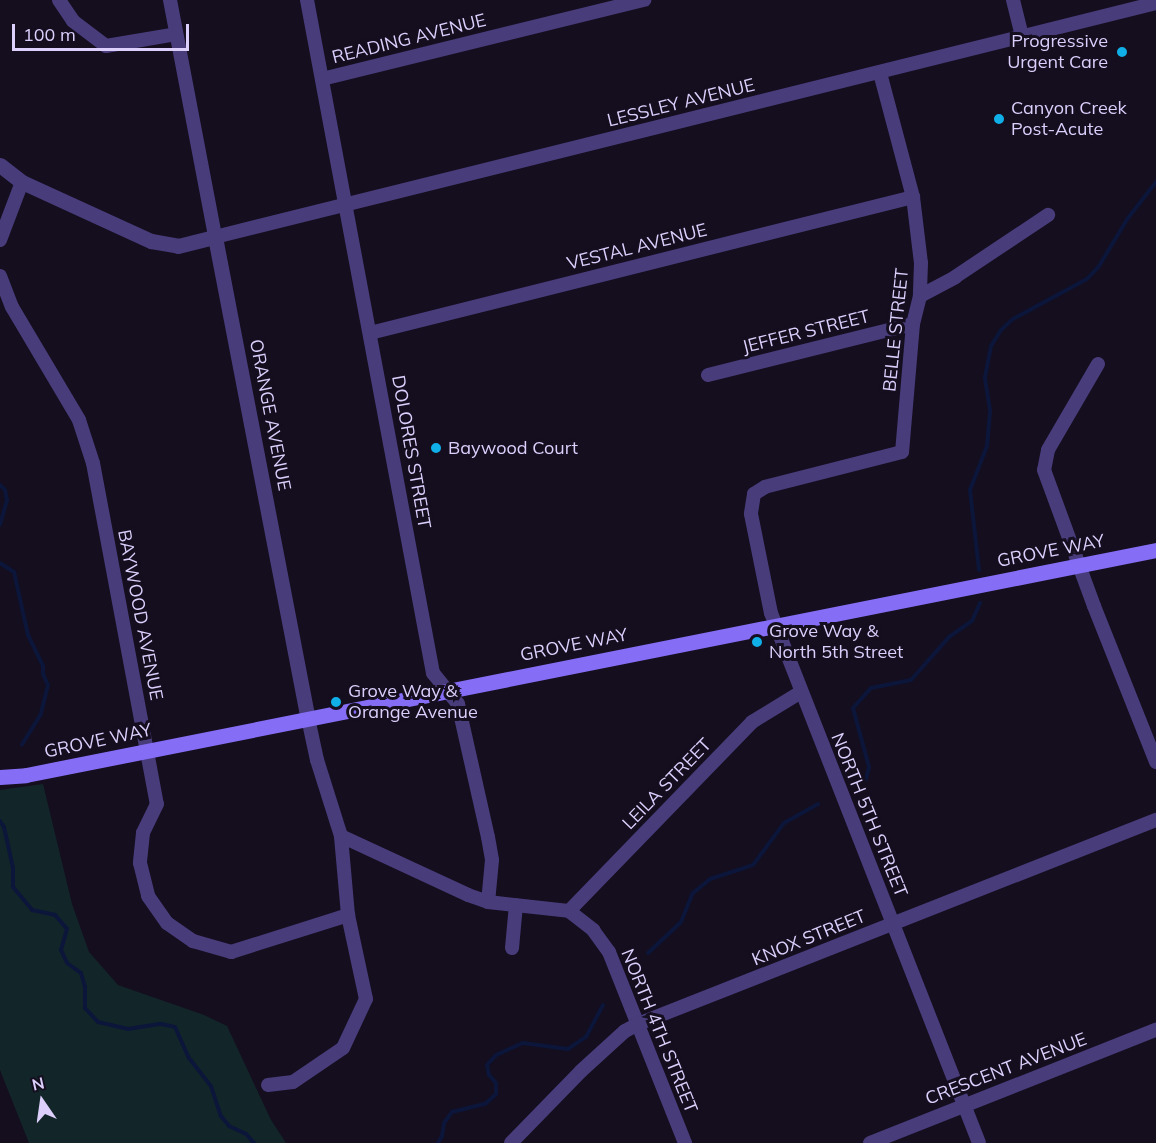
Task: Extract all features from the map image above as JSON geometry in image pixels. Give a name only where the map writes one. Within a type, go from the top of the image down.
[{"type":"main road","name":"GROVE WAY","points":[[0,777],[26,776],[1156,550]]},
{"type":"street","points":[[59,0],[73,21],[106,46],[176,34]]},
{"type":"street","name":"ORANGE AVENUE","points":[[170,0],[308,718],[317,759],[341,836],[348,915],[366,999],[343,1048],[293,1082],[268,1085]]},
{"type":"street","name":"DOLORES STREET","points":[[307,0],[433,673],[458,704],[492,860],[488,902]]},
{"type":"street","name":"READING AVENUE","points":[[322,79],[644,0]]},
{"type":"street","points":[[1013,0],[1022,36]]},
{"type":"street","name":"LESSLEY AVENUE","points":[[215,237],[1156,3]]},
{"type":"street","name":"BELLE STREET","points":[[754,494],[765,486],[902,452],[913,324],[920,296],[921,263],[912,197],[880,73]]},
{"type":"street","points":[[0,165],[22,182],[164,246],[178,246],[215,237]]},
{"type":"street","points":[[0,240],[22,182]]},
{"type":"street","name":"VESTAL AVENUE","points":[[370,333],[912,197]]},
{"type":"street","points":[[920,296],[955,277],[1048,215]]},
{"type":"street","name":"BAYWOOD AVENUE","points":[[0,276],[12,307],[79,420],[93,463],[157,804],[143,834],[140,863],[148,896],[167,923],[193,941],[231,952],[348,915]]},
{"type":"street","name":"JEFFER STREET","points":[[708,375],[913,324]]},
{"type":"street","points":[[1098,364],[1044,460],[1047,482],[1156,762]]},
{"type":"street","name":"NORTH 5TH STREET","points":[[754,494],[751,514],[775,626],[979,1143]]},
{"type":"street","name":"LEILA STREET","points":[[569,912],[752,722],[801,692]]},
{"type":"street","name":"KNOX STREET","points":[[511,1143],[581,1071],[626,1031],[638,1024],[1156,820]]},
{"type":"street","points":[[341,836],[488,902],[569,912]]},
{"type":"street","points":[[512,948],[516,905]]},
{"type":"street","name":"NORTH 4TH STREET","points":[[569,912],[593,930],[609,952],[685,1143]]},
{"type":"street","name":"CRESCENT AVENUE","points":[[870,1143],[1156,1030]]},
{"type":"green space","points":[[43,784],[72,904],[89,952],[118,985],[204,1015],[227,1026],[271,1120],[286,1143],[29,1143],[0,1070],[0,790]]},
{"type":"waterway","points":[[979,570],[970,490],[987,446],[990,410],[985,377],[991,346],[1001,330],[1013,319],[1087,279],[1099,266],[1128,218],[1156,182]]},
{"type":"waterway","points":[[0,485],[5,490],[7,500],[0,525]]},
{"type":"waterway","points":[[0,563],[14,572],[28,635],[43,666],[43,674],[48,685],[41,714],[22,744]]},
{"type":"waterway","points":[[866,779],[869,767],[853,708],[871,688],[911,680],[949,637],[972,621],[980,603]]},
{"type":"waterway","points":[[648,953],[681,922],[693,893],[710,879],[753,865],[784,823],[818,804]]},
{"type":"waterway","points":[[0,821],[4,827],[13,868],[13,887],[32,910],[55,915],[67,929],[61,950],[67,963],[81,973],[85,987],[85,1008],[98,1022],[128,1029],[161,1024],[175,1027],[189,1058],[211,1086],[221,1116],[229,1126],[246,1134],[254,1143]]},
{"type":"waterway","points":[[438,1143],[442,1136],[444,1123],[452,1112],[485,1104],[496,1094],[496,1083],[489,1075],[487,1065],[496,1055],[523,1043],[568,1049],[586,1037],[603,1005]]},
{"type":"place","name":"Progressive Urgent Care","points":[[1122,52]]},
{"type":"place","name":"Canyon Creek Post-Acute","points":[[999,119]]},
{"type":"place","name":"Baywood Court","points":[[436,448]]},
{"type":"place","name":"Grove Way & North 5th Street","points":[[757,642]]},
{"type":"place","name":"Grove Way & Orange Avenue","points":[[336,702]]}]
